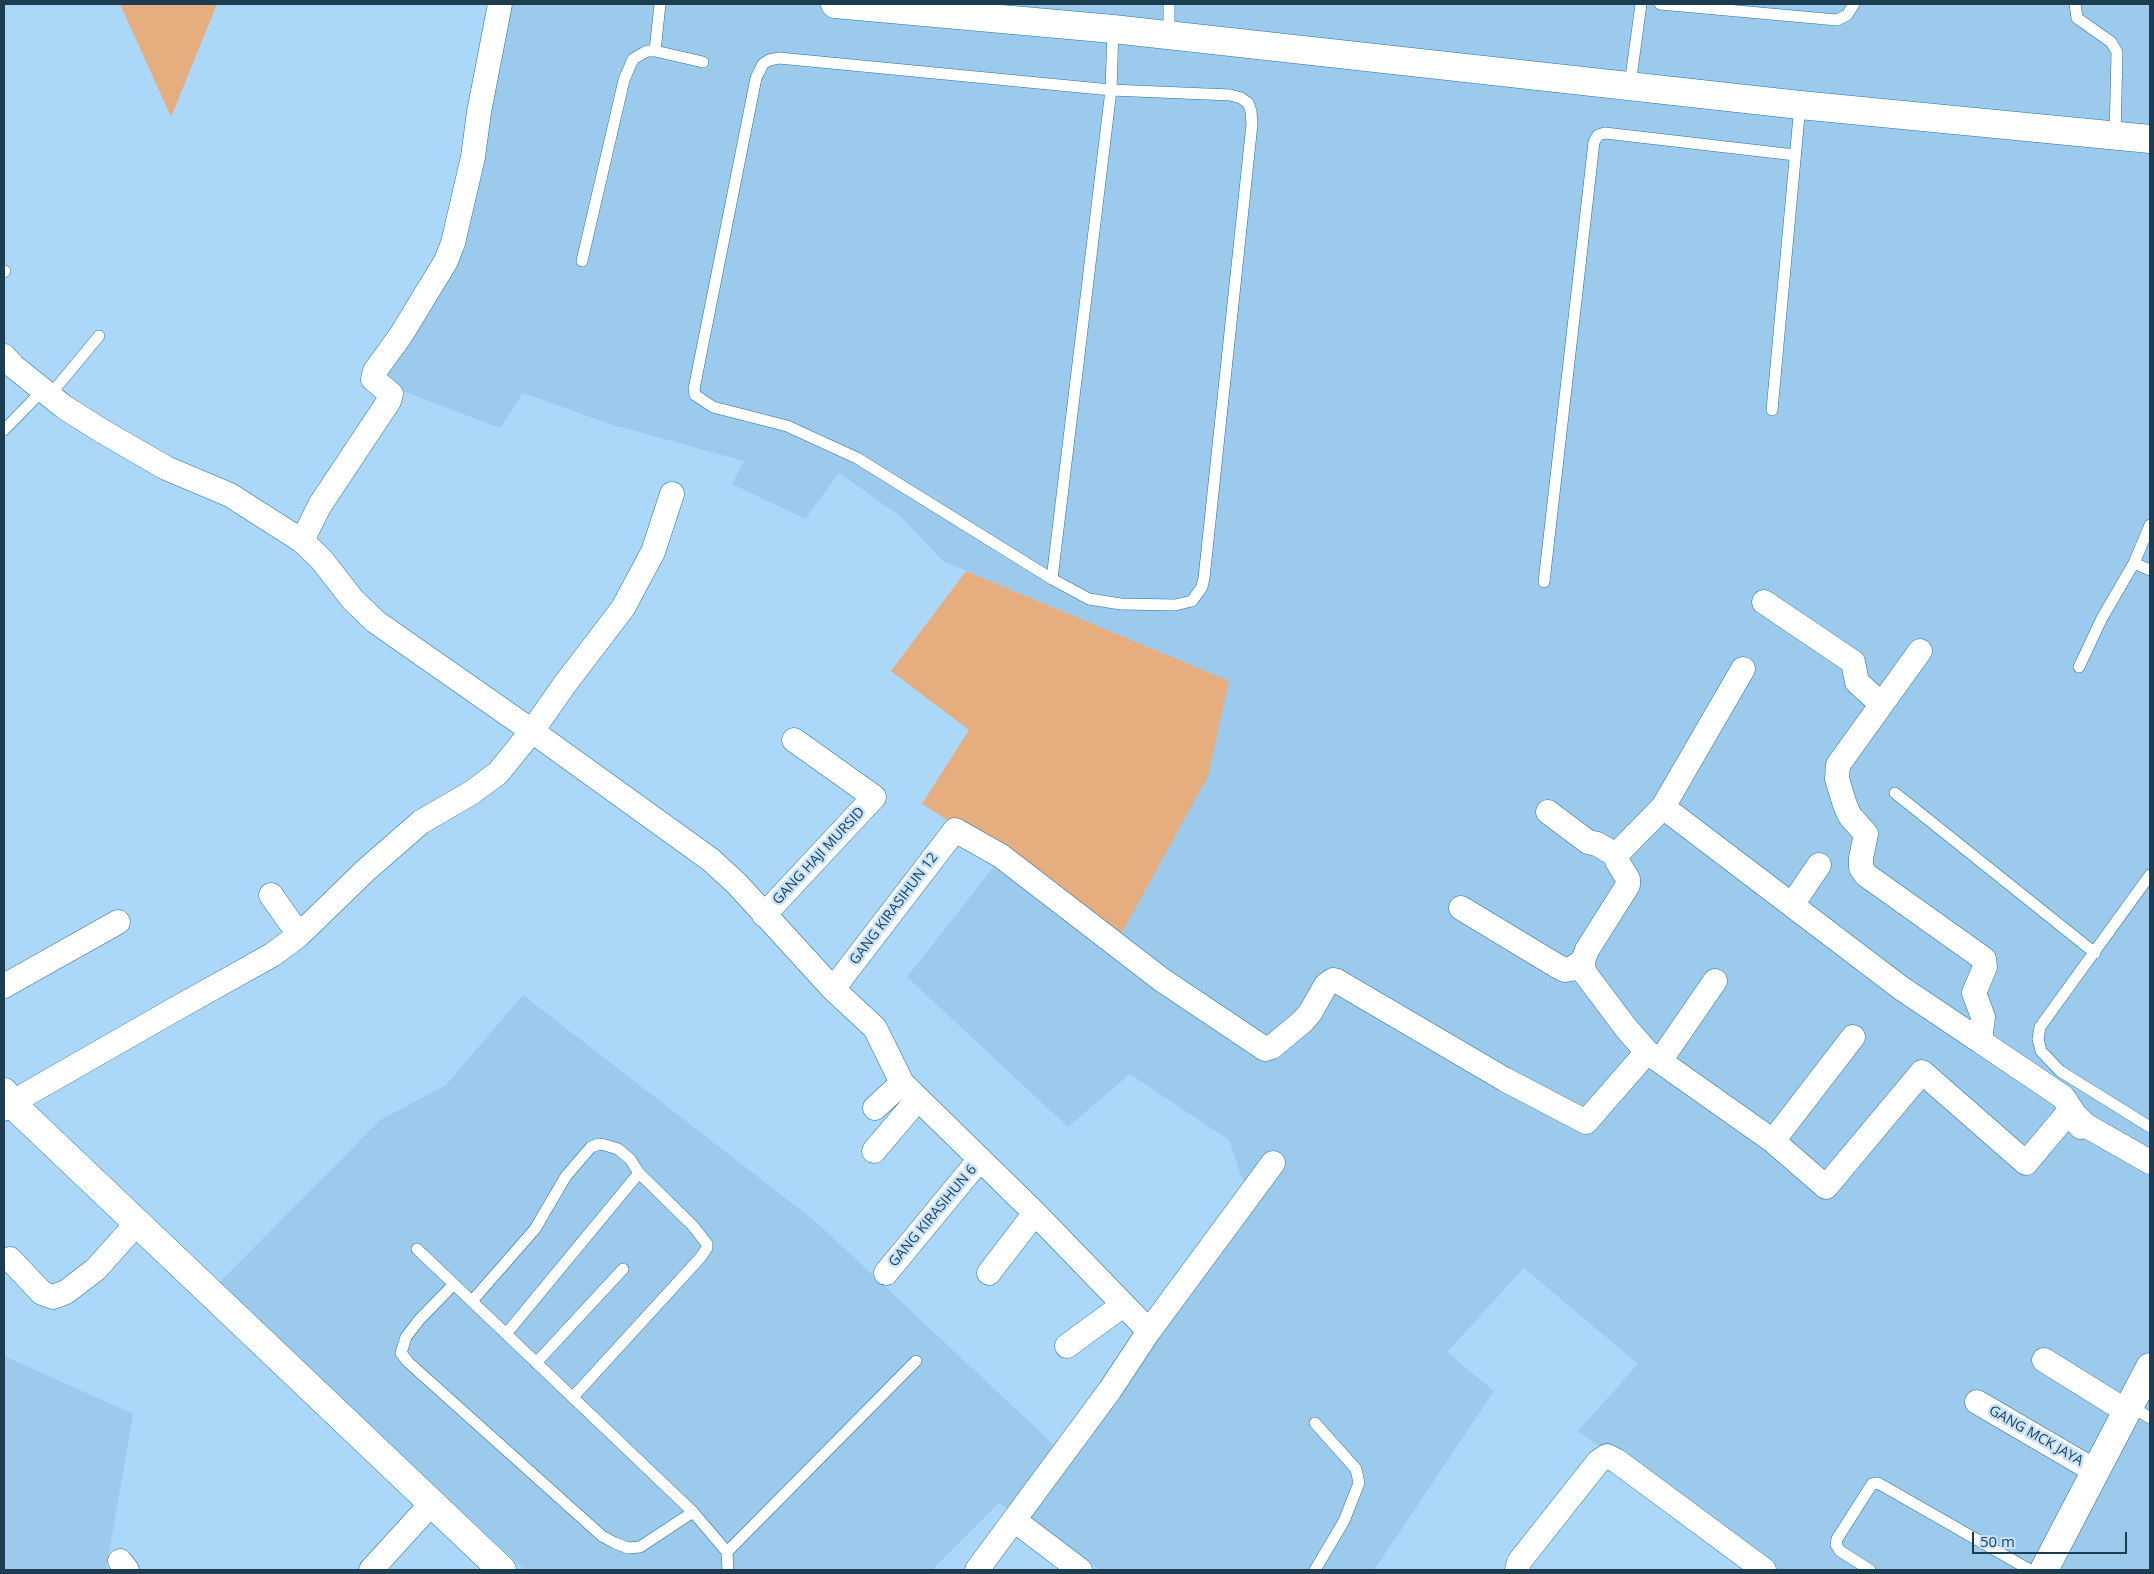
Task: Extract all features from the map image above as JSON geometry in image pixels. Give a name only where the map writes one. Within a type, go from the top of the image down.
[{"type":"street","points":[[302,541],[320,505],[389,401],[391,394],[373,379],[375,371],[401,335],[446,261],[453,244],[473,157],[479,112],[500,4]]},
{"type":"street","points":[[835,4],[1113,29],[1800,105],[2150,139]]},
{"type":"street","points":[[4,356],[13,366],[64,407],[102,431],[166,468],[230,495],[302,541],[321,559],[353,600],[376,622],[711,860],[737,884],[764,916],[833,989],[875,1028],[910,1091],[1036,1213],[1149,1332]]},
{"type":"street","points":[[502,1570],[138,1222],[6,1101],[272,955],[300,933],[406,834],[421,822],[471,794],[498,773],[532,731],[623,608],[652,552],[672,494]]},
{"type":"street","points":[[1764,602],[1853,662],[1857,682],[1881,704]]},
{"type":"street","points":[[1920,651],[1838,765],[1837,779],[1850,816],[1866,834],[1861,858],[1861,868],[1866,875],[1984,959],[1985,967],[1974,993],[1984,1017],[1980,1041]]},
{"type":"street","points":[[1742,669],[1663,807],[1616,855],[1617,861],[1628,880],[1628,885],[1587,950],[1583,961],[1584,972],[1626,1028],[1654,1056],[1773,1141],[1826,1187],[1922,1072],[2026,1163],[2068,1113],[2081,1126],[2150,1167]]},
{"type":"street","name":"GANG HAJI MURSID","points":[[764,916],[874,797],[794,740]]},
{"type":"street","points":[[1663,807],[1901,988],[2063,1097],[2086,1125],[2150,1162]]},
{"type":"street","points":[[1548,812],[1588,842],[1597,844],[1616,855]]},
{"type":"street","name":"GANG KIRASIHUN 12","points":[[833,989],[955,830],[1001,856],[1162,980],[1265,1049],[1272,1047],[1310,1013],[1326,985],[1332,980],[1342,984],[1504,1079],[1586,1122],[1654,1056]]},
{"type":"street","points":[[1792,905],[1819,865]]},
{"type":"street","points":[[271,895],[300,933]]},
{"type":"street","points":[[1461,908],[1566,970],[1583,961]]},
{"type":"street","points":[[4,986],[118,922]]},
{"type":"street","points":[[1654,1056],[1715,981]]},
{"type":"street","points":[[1773,1141],[1853,1038]]},
{"type":"street","points":[[875,1108],[910,1091]]},
{"type":"street","points":[[874,1151],[910,1091]]},
{"type":"street","name":"GANG KIRASIHUN 6","points":[[886,1273],[980,1159]]},
{"type":"street","points":[[977,1570],[1110,1390],[1149,1332],[1273,1163]]},
{"type":"street","points":[[989,1273],[1036,1213]]},
{"type":"street","points":[[10,1259],[42,1293],[53,1297],[66,1292],[96,1269],[138,1222]]},
{"type":"street","points":[[1068,1346],[1123,1305]]},
{"type":"street","points":[[2044,1360],[2135,1411]]},
{"type":"street","points":[[2044,1570],[2095,1471],[2135,1411],[2150,1367]]},
{"type":"street","name":"GANG MCK JAYA","points":[[1978,1402],[2095,1471]]},
{"type":"street","points":[[1517,1570],[1519,1562],[1598,1462],[1607,1456],[1617,1460],[1764,1570]]},
{"type":"street","points":[[372,1570],[432,1503]]},
{"type":"street","points":[[1014,1520],[1080,1570]]},
{"type":"lane","points":[[655,51],[660,4]]},
{"type":"lane","points":[[1169,4],[1169,35]]},
{"type":"lane","points":[[1630,85],[1641,4]]},
{"type":"lane","points":[[1660,4],[1837,20],[1847,15],[1854,4]]},
{"type":"lane","points":[[2075,4],[2077,18],[2110,42],[2116,52],[2115,136]]},
{"type":"lane","points":[[1052,579],[1111,90],[1113,29]]},
{"type":"lane","points":[[582,261],[626,73],[633,59],[647,51],[655,51],[703,62]]},
{"type":"lane","points":[[779,58],[1111,90],[1230,95],[1241,98],[1248,103],[1252,111],[1252,124],[1202,587],[1192,601],[1175,605],[1121,604],[1088,599],[1052,579],[857,458],[786,426],[713,406],[695,395],[694,389],[756,78],[763,64],[768,60],[779,58]]},
{"type":"lane","points":[[1772,410],[1800,105]]},
{"type":"lane","points":[[1544,582],[1594,142],[1598,135],[1606,133],[1795,156]]},
{"type":"lane","points":[[4,430],[46,393],[99,336]]},
{"type":"lane","points":[[2079,667],[2102,618],[2134,563],[2150,525]]},
{"type":"lane","points":[[2134,563],[2150,570]]},
{"type":"lane","points":[[1895,793],[2095,953]]},
{"type":"lane","points":[[2150,875],[2040,1027],[2038,1039],[2041,1051],[2060,1071],[2150,1127]]},
{"type":"lane","points":[[472,1301],[536,1229],[566,1176],[591,1147],[599,1144],[618,1149],[630,1158],[639,1173],[693,1226],[707,1244],[707,1248],[573,1397]]},
{"type":"lane","points":[[506,1334],[639,1173]]},
{"type":"lane","points":[[417,1249],[693,1512],[727,1552],[728,1570]]},
{"type":"lane","points":[[536,1363],[623,1270]]},
{"type":"lane","points":[[453,1285],[418,1320],[406,1337],[402,1353],[408,1362],[602,1536],[615,1543],[628,1548],[640,1547],[693,1512]]},
{"type":"lane","points":[[727,1552],[916,1361]]},
{"type":"lane","points":[[1315,1423],[1356,1469],[1359,1483],[1344,1521],[1315,1570]]},
{"type":"lane","points":[[1870,1570],[1840,1551],[1836,1546],[1837,1539],[1872,1484],[1878,1483],[2030,1570]]},
{"type":"shaded area","points":[[120,4],[217,4],[171,117]]},
{"type":"shaded area","points":[[504,4],[2150,4],[2150,1570],[1766,1570],[1578,1431],[1638,1364],[1524,1268],[1447,1352],[1494,1391],[1374,1570],[1100,1570],[999,1503],[932,1570],[525,1570],[216,1286],[380,1120],[446,1085],[523,995],[815,1221],[1053,1444],[1132,1373],[1251,1205],[1229,1140],[1130,1074],[1068,1127],[907,977],[1003,855],[1229,681],[943,561],[900,516],[839,473],[805,519],[732,484],[744,461],[613,425],[523,393],[500,428],[371,379],[452,261]]},
{"type":"shaded area","points":[[966,571],[1229,681],[1208,776],[1118,940],[1003,855],[922,804],[969,730],[891,671]]},
{"type":"shaded area","points":[[4,1356],[133,1414],[106,1570],[4,1570]]}]
